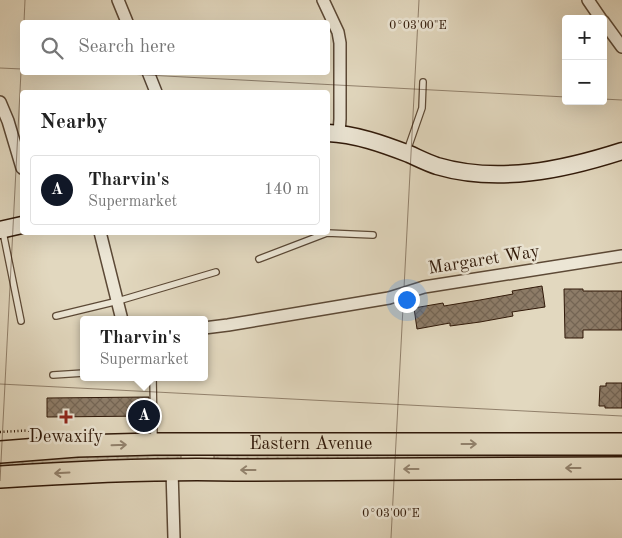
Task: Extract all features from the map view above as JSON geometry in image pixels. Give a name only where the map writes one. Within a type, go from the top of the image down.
[{"type":"highway","name":"Eastern Avenue","points":[[0,452],[77,446],[154,444],[622,444]]},
{"type":"highway","name":"Eastern Avenue","points":[[0,477],[86,471],[622,468]]},
{"type":"street","points":[[118,0],[126,20]]},
{"type":"street","points":[[323,0],[338,32],[340,43],[340,119],[333,134],[377,143],[437,166],[465,172],[502,175],[570,166],[622,151]]},
{"type":"street","points":[[588,0],[598,15]]},
{"type":"street","points":[[607,27],[622,47]]},
{"type":"street","points":[[149,75],[155,90]]},
{"type":"street","points":[[0,102],[20,161]]},
{"type":"street","points":[[1,229],[20,225]]},
{"type":"street","points":[[101,235],[121,316]]},
{"type":"street","name":"Margaret Way","points":[[208,328],[228,326],[389,298],[424,287],[622,256]]},
{"type":"street","points":[[172,470],[174,538]]},
{"type":"lane","points":[[406,153],[422,108],[424,82]]},
{"type":"lane","points":[[1,229],[21,320]]},
{"type":"lane","points":[[330,233],[372,235]]},
{"type":"lane","points":[[259,259],[322,235]]},
{"type":"lane","points":[[56,316],[118,302],[216,272]]},
{"type":"lane","points":[[53,374],[80,373]]},
{"type":"lane","points":[[153,381],[154,444]]},
{"type":"shaded area","points":[[214,449],[622,454],[622,458],[214,461]]},
{"type":"shaded area","points":[[181,451],[181,462],[3,468],[0,465],[0,459]]},
{"type":"building","points":[[542,286],[545,307],[512,312],[513,316],[480,322],[450,326],[450,323],[417,329],[414,308],[443,303],[444,306],[480,300],[513,294],[512,291]]},
{"type":"building","points":[[564,289],[622,291],[622,330],[583,330],[583,338],[565,338]]},
{"type":"building","points":[[606,383],[622,383],[622,408],[599,406],[600,386],[606,386]]},
{"type":"building","points":[[149,397],[149,416],[47,417],[47,398]]},
{"type":"place","name":"Tharvin's","points":[[144,416]]},
{"type":"place","name":"Dewaxify","points":[[66,417]]}]
